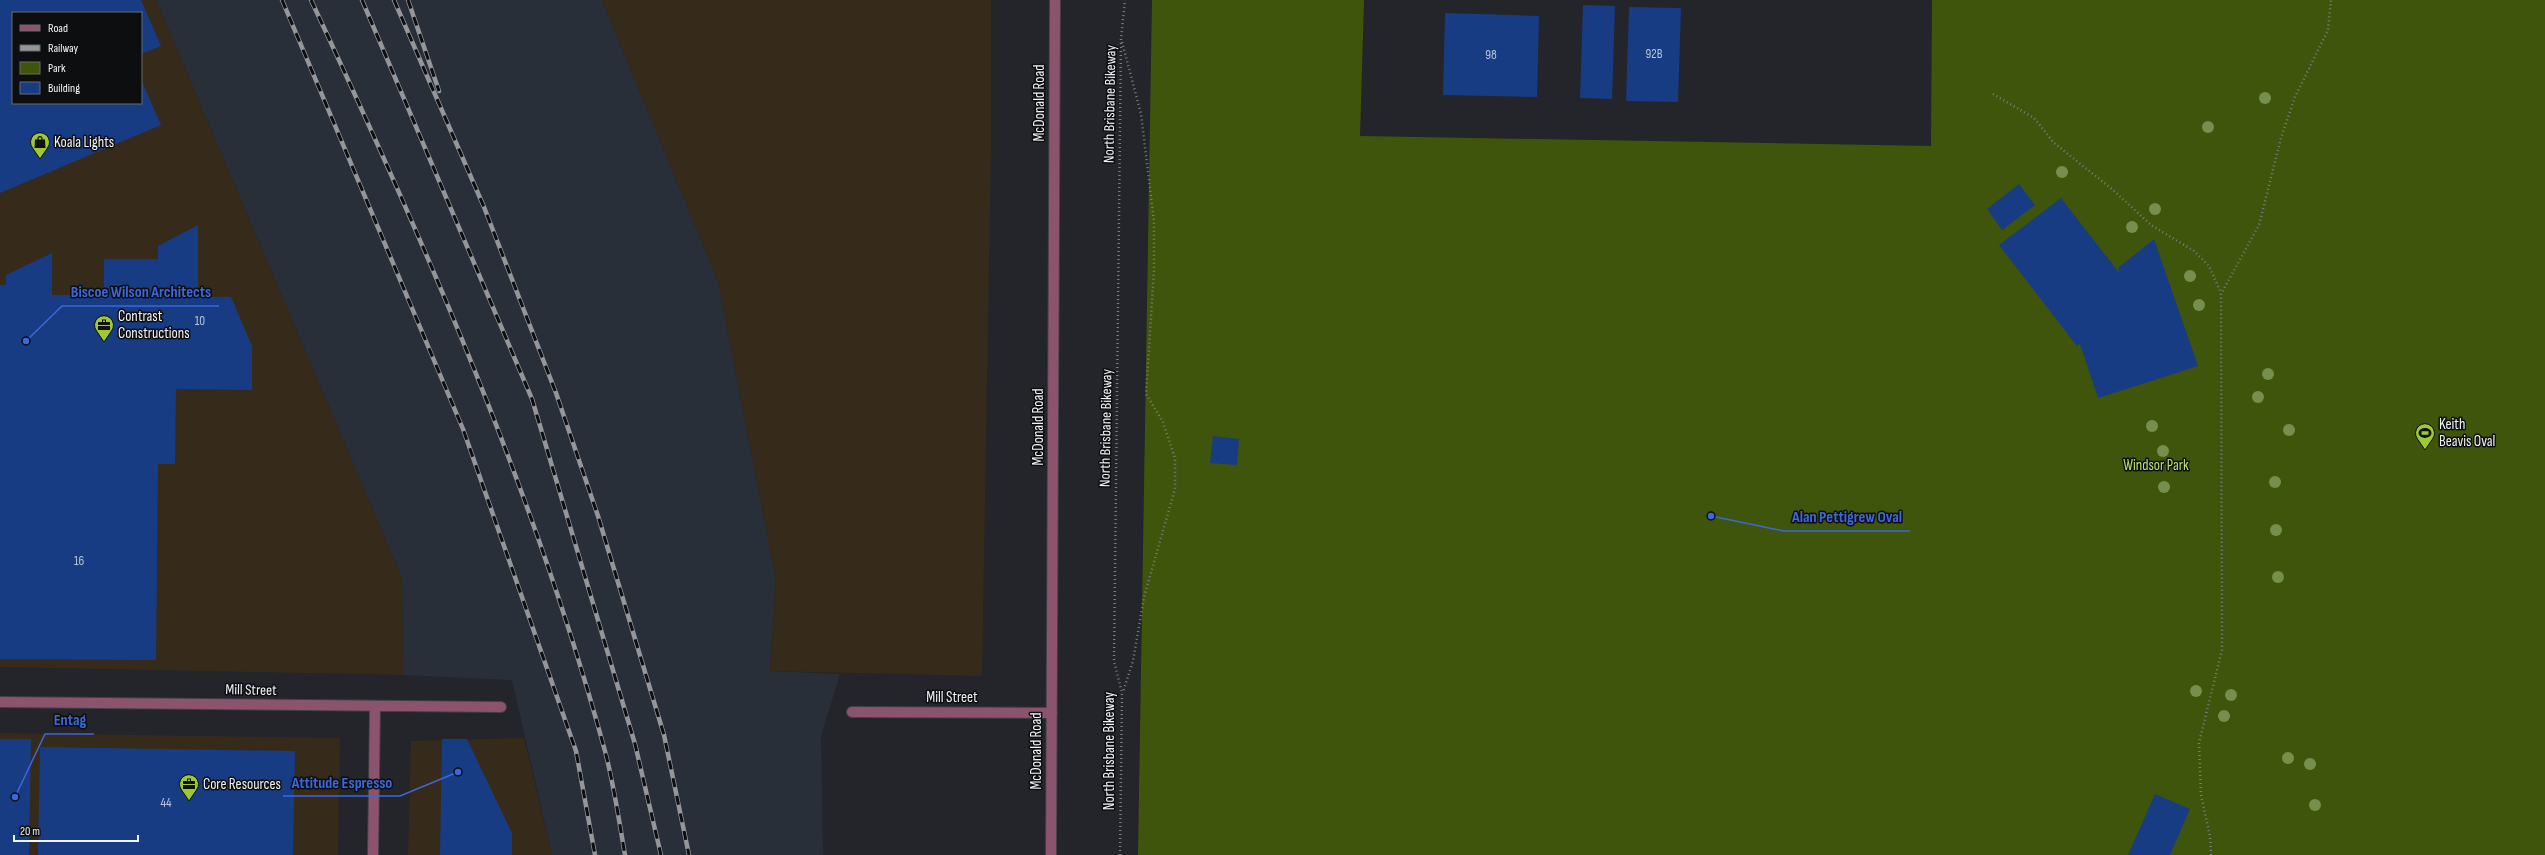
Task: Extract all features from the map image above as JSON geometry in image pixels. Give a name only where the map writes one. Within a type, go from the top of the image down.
[{"type":"street","name":"McDonald Road","points":[[1051,855],[1055,0]]},
{"type":"street","name":"Mill Street","points":[[0,702],[375,707],[501,707]]},
{"type":"street","points":[[373,855],[375,707]]},
{"type":"street","name":"Mill Street","points":[[852,712],[1052,713]]},
{"type":"path","name":"North Brisbane Bikeway","points":[[1120,855],[1122,693],[1114,661],[1121,39],[1125,0]]},
{"type":"path","points":[[2221,294],[2259,225],[2281,138],[2295,97],[2328,30],[2332,0]]},
{"type":"path","points":[[1121,39],[1140,114],[1154,221],[1154,270],[1146,394],[1163,422],[1175,458],[1175,488],[1144,598],[1133,661],[1122,693]]},
{"type":"path","points":[[1993,94],[2034,118],[2054,142],[2112,189],[2151,224],[2194,251],[2209,266],[2221,294],[2222,650],[2199,744],[2201,794],[2210,836],[2211,855]]},
{"type":"shaded area","points":[[0,0],[156,0],[402,578],[403,675],[0,667]]},
{"type":"shaded area","points":[[156,0],[602,0],[718,281],[776,580],[770,671],[840,674],[821,736],[823,855],[552,855],[512,680],[403,675],[402,578]]},
{"type":"shaded area","points":[[602,0],[991,0],[991,149],[982,676],[770,671],[776,580],[718,281]]},
{"type":"shaded area","name":"Core Resources","points":[[0,733],[340,738],[338,855],[0,855]]},
{"type":"shaded area","points":[[524,738],[552,855],[408,855],[411,741]]},
{"type":"green space","name":"Windsor Park","points":[[1152,0],[1364,0],[1360,136],[1931,146],[1932,0],[2545,0],[2545,855],[1138,855]]},
{"type":"building","name":"Koala Lights","points":[[0,0],[141,0],[161,46],[142,54],[142,12],[12,12],[12,104],[142,104],[142,81],[161,125],[0,193]]},
{"type":"building","points":[[1583,5],[1615,6],[1612,99],[1580,98]]},
{"type":"building","points":[[1629,7],[1681,8],[1678,102],[1626,101]]},
{"type":"building","points":[[1445,13],[1539,16],[1537,97],[1443,95]]},
{"type":"building","points":[[2019,184],[2035,205],[2002,230],[1987,209]]},
{"type":"building","points":[[2061,198],[2120,274],[2118,268],[2154,239],[2198,366],[2098,398],[2080,344],[2077,346],[1999,245]]},
{"type":"building","points":[[198,225],[198,297],[231,297],[252,346],[252,390],[176,389],[175,464],[158,464],[156,660],[0,659],[0,285],[6,285],[6,275],[52,253],[52,295],[104,295],[104,259],[158,259],[158,246]]},
{"type":"building","points":[[1213,436],[1239,439],[1237,465],[1210,463]]},
{"type":"building","points":[[0,739],[31,739],[29,855],[0,855]]},
{"type":"building","points":[[442,739],[467,739],[512,833],[512,855],[440,855]]},
{"type":"building","name":"Core Resources","points":[[40,747],[295,751],[293,855],[38,855]]},
{"type":"building","points":[[2155,794],[2190,809],[2170,855],[2128,855]]},
{"type":"railway","points":[[282,0],[463,429],[576,751],[595,855]]},
{"type":"railway","points":[[311,0],[395,183],[474,369],[511,463],[577,654],[605,751],[614,790],[625,855]]},
{"type":"railway","points":[[362,0],[532,399],[635,744],[661,855]]},
{"type":"railway","points":[[394,0],[484,207],[556,393],[598,516],[664,735],[689,855]]},
{"type":"railway","points":[[408,0],[439,91]]},
{"type":"place","name":"Koala Lights","points":[[40,159]]},
{"type":"place","name":"Biscoe Wilson Architects","points":[[26,341]]},
{"type":"place","name":"Contrast Constructions","points":[[104,342]]},
{"type":"place","name":"Keith Beavis Oval","points":[[2425,450]]},
{"type":"place","name":"Alan Pettigrew Oval","points":[[1711,516]]},
{"type":"place","name":"Attitude Espresso","points":[[458,772]]},
{"type":"place","name":"Entag","points":[[15,797]]},
{"type":"place","name":"Core Resources","points":[[189,801]]}]
